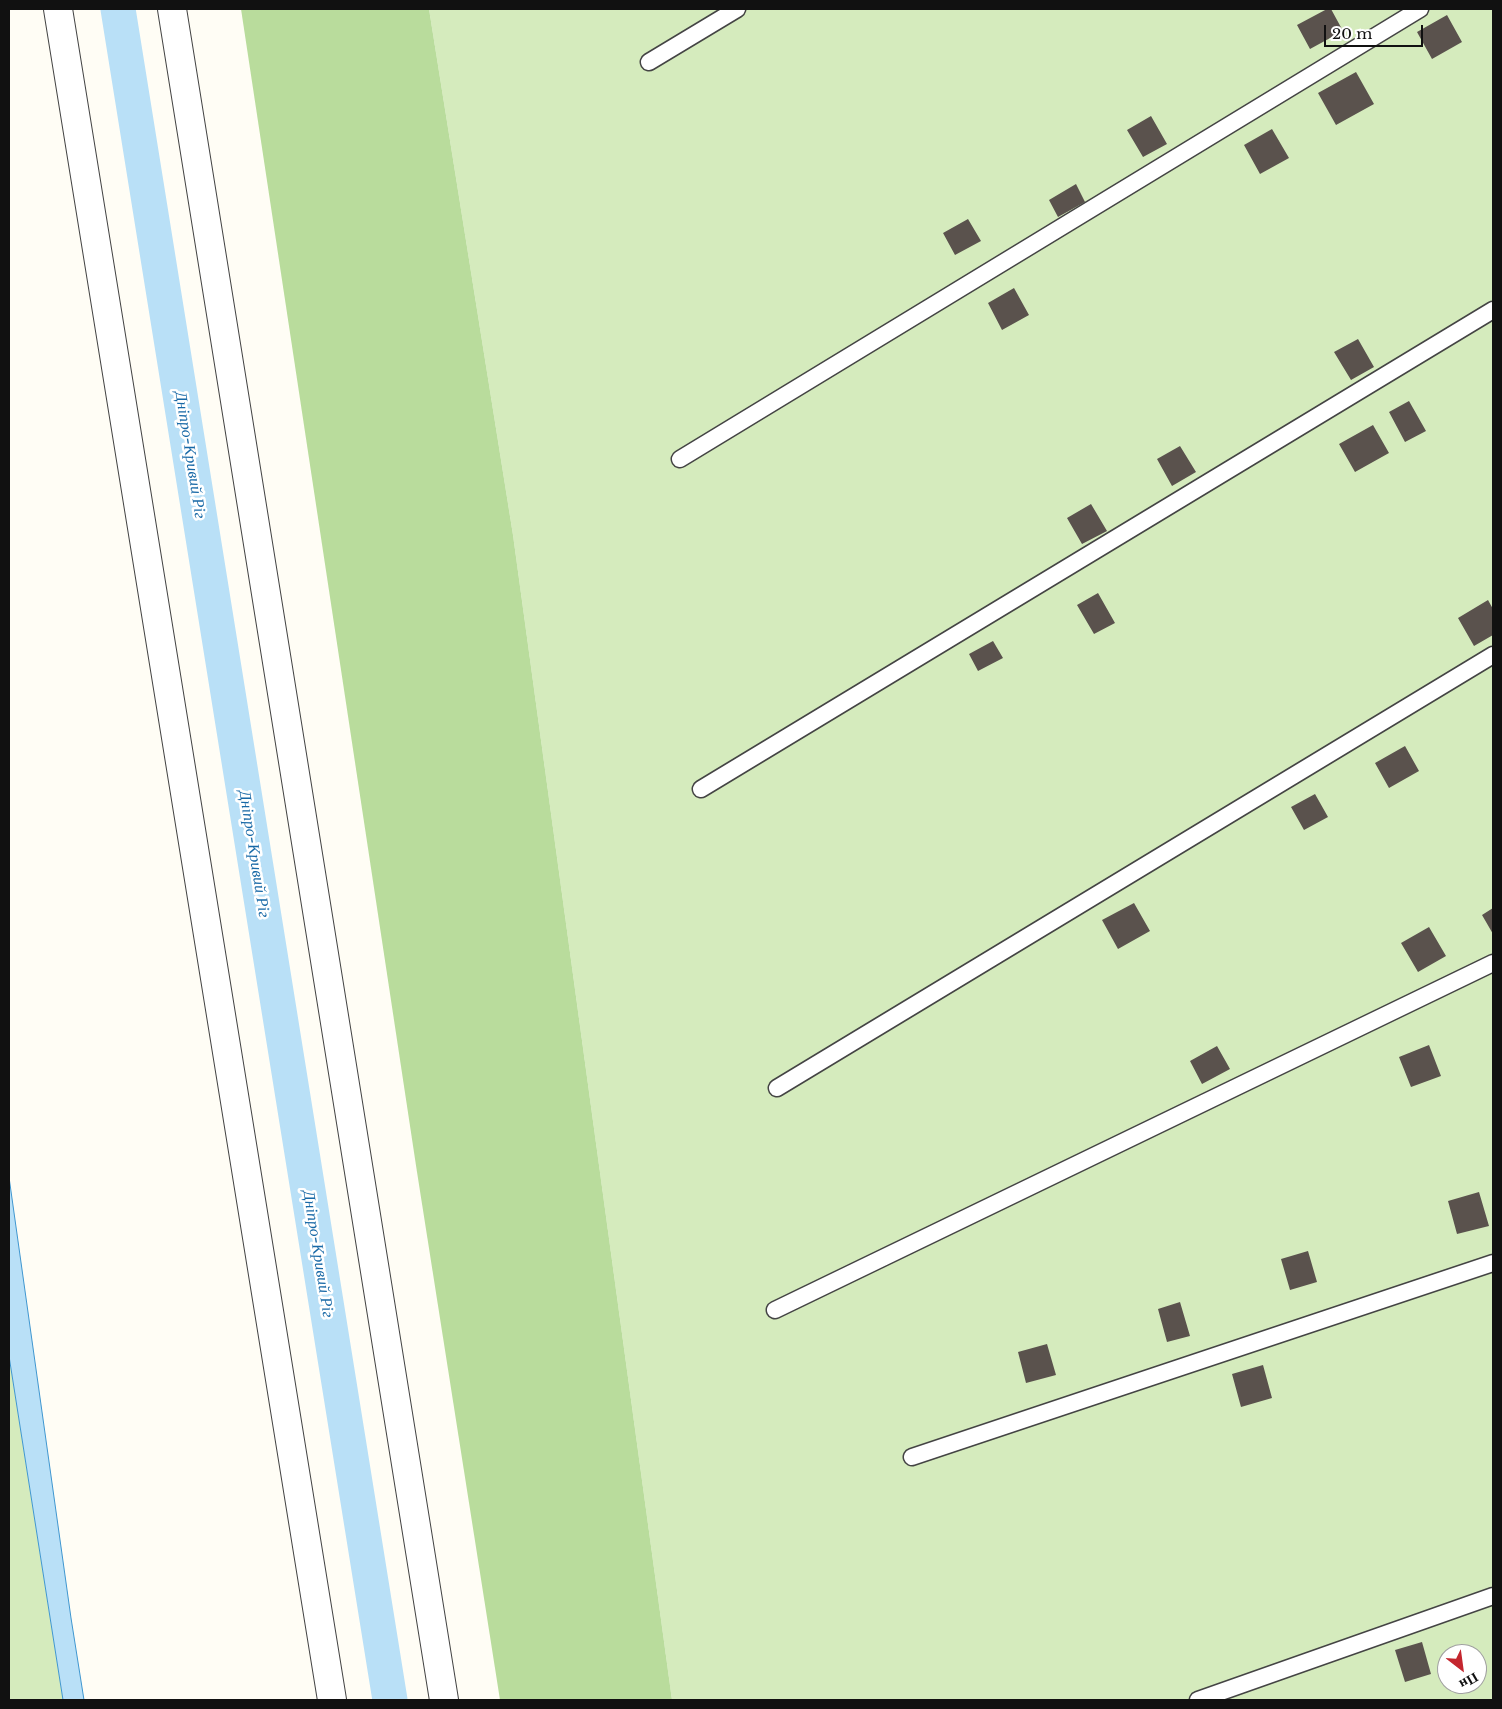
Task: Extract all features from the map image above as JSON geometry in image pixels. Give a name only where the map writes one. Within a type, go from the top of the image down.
[{"type":"street","points":[[58,9],[332,1700]]},
{"type":"street","points":[[172,9],[444,1700]]},
{"type":"lane","points":[[649,62],[737,9]]},
{"type":"lane","points":[[680,459],[1420,9]]},
{"type":"lane","points":[[701,789],[1493,310]]},
{"type":"lane","points":[[777,1088],[1493,655]]},
{"type":"lane","points":[[775,1310],[1493,963]]},
{"type":"lane","points":[[912,1457],[1493,1263]]},
{"type":"lane","points":[[1198,1700],[1493,1596]]},
{"type":"green space","points":[[241,9],[429,9],[513,535],[672,1700],[500,1700],[417,1172]]},
{"type":"green space","points":[[429,9],[1493,9],[1493,1700],[672,1700],[513,535]]},
{"type":"green space","points":[[9,1356],[63,1700],[9,1700]]},
{"type":"water","points":[[9,1177],[84,1700],[63,1700],[9,1356]]},
{"type":"building","points":[[1327,9],[1331,9],[1343,31],[1310,49],[1297,25]]},
{"type":"building","points":[[1447,15],[1462,42],[1432,59],[1417,32]]},
{"type":"building","points":[[1356,72],[1374,104],[1336,125],[1318,93]]},
{"type":"building","points":[[1151,116],[1167,144],[1143,157],[1127,130]]},
{"type":"building","points":[[1272,129],[1289,158],[1260,174],[1244,145]]},
{"type":"building","points":[[1076,184],[1085,202],[1058,217],[1049,200]]},
{"type":"building","points":[[968,219],[981,241],[955,255],[943,233]]},
{"type":"building","points":[[1014,288],[1029,315],[1002,330],[988,303]]},
{"type":"building","points":[[1358,339],[1374,367],[1351,380],[1334,352]]},
{"type":"building","points":[[1409,401],[1426,431],[1405,442],[1389,412]]},
{"type":"building","points":[[1373,425],[1389,453],[1355,472],[1339,444]]},
{"type":"building","points":[[1180,446],[1196,472],[1172,486],[1157,459]]},
{"type":"building","points":[[1091,504],[1107,531],[1082,544],[1067,518]]},
{"type":"building","points":[[1098,593],[1115,623],[1094,634],[1077,605]]},
{"type":"building","points":[[1488,600],[1493,609],[1493,635],[1474,646],[1458,618]]},
{"type":"building","points":[[993,641],[1003,658],[978,671],[969,654]]},
{"type":"building","points":[[1405,746],[1419,771],[1389,788],[1375,763]]},
{"type":"building","points":[[1315,794],[1328,817],[1304,830],[1291,807]]},
{"type":"building","points":[[1134,903],[1150,931],[1118,949],[1102,920]]},
{"type":"building","points":[[1493,908],[1493,934],[1482,915]]},
{"type":"building","points":[[1429,927],[1446,956],[1418,972],[1401,943]]},
{"type":"building","points":[[1429,1045],[1441,1076],[1411,1087],[1399,1057]]},
{"type":"building","points":[[1217,1046],[1230,1069],[1202,1084],[1190,1061]]},
{"type":"building","points":[[1479,1192],[1489,1226],[1457,1234],[1448,1201]]},
{"type":"building","points":[[1308,1251],[1317,1282],[1290,1290],[1281,1259]]},
{"type":"building","points":[[1180,1302],[1190,1336],[1167,1342],[1158,1309]]},
{"type":"building","points":[[1047,1344],[1056,1375],[1026,1383],[1018,1352]]},
{"type":"building","points":[[1263,1365],[1272,1398],[1241,1407],[1232,1374]]},
{"type":"building","points":[[1422,1642],[1431,1674],[1405,1682],[1395,1650]]},
{"type":"waterway","name":"Дніпро-Кривий Ріг","points":[[118,9],[390,1700]]}]
